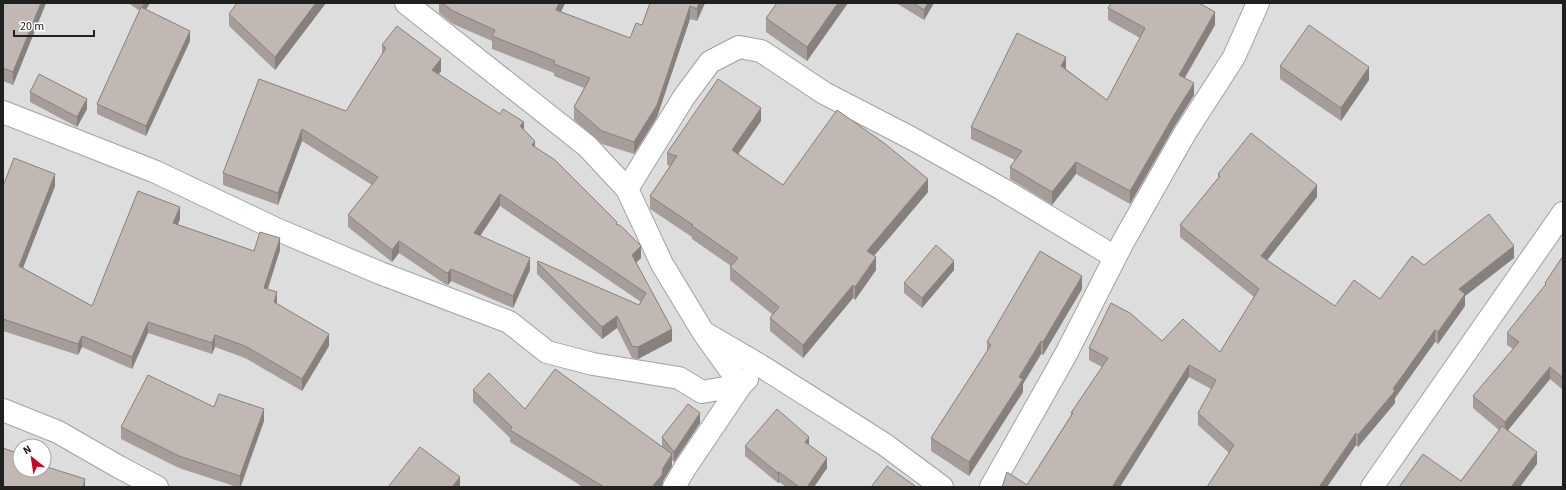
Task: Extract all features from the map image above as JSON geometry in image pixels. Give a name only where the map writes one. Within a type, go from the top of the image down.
[{"type":"street","points":[[406,3],[587,146],[627,188],[662,264],[703,332],[741,385]]},
{"type":"street","points":[[991,487],[1066,354],[1115,257],[1185,133],[1234,56],[1258,3]]},
{"type":"street","points":[[627,188],[684,98],[710,62],[739,47],[761,51],[824,93],[911,138],[996,185],[1115,257]]},
{"type":"street","points":[[3,112],[156,172],[276,230],[380,273],[509,322],[547,352],[593,364],[678,378],[702,392],[741,385]]},
{"type":"street","points":[[1372,487],[1563,214]]},
{"type":"street","points":[[703,332],[761,366],[884,444],[942,487]]},
{"type":"street","points":[[674,487],[685,468],[741,385],[761,366]]},
{"type":"street","points":[[3,410],[58,432],[157,487]]},
{"type":"shaded area","points":[[3,3],[1563,3],[1563,487],[3,487]]},
{"type":"building","points":[[3,3],[41,3],[13,72],[3,68]]},
{"type":"building","points":[[237,3],[316,3],[275,57],[229,14]]},
{"type":"building","points":[[442,3],[559,3],[556,10],[630,38],[636,23],[642,25],[650,3],[699,3],[697,9],[690,6],[657,105],[634,142],[602,131],[574,107],[590,78],[554,64],[555,61],[492,36],[495,30],[453,11]]},
{"type":"building","points":[[777,3],[838,3],[807,47],[766,18]]},
{"type":"building","points":[[913,3],[928,3],[924,10]]},
{"type":"building","points":[[1111,3],[1199,3],[1215,12],[1179,75],[1194,83],[1130,191],[1076,162],[1052,192],[1010,167],[1022,151],[971,127],[1017,33],[1066,57],[1061,66],[1107,100],[1145,28],[1108,8]]},
{"type":"building","points":[[141,7],[190,31],[146,126],[97,104]]},
{"type":"building","points":[[1309,25],[1369,67],[1341,108],[1280,66]]},
{"type":"building","points":[[397,26],[441,59],[432,70],[500,114],[503,109],[524,122],[520,126],[535,141],[532,145],[555,160],[617,222],[616,224],[621,226],[641,246],[632,255],[672,329],[638,347],[632,346],[617,316],[602,327],[537,262],[538,261],[639,305],[646,293],[500,194],[474,233],[530,258],[513,296],[451,269],[448,273],[445,272],[399,241],[392,250],[348,215],[378,177],[302,129],[278,193],[223,173],[259,79],[346,111],[386,48],[382,45]]},
{"type":"building","points":[[39,74],[87,99],[77,117],[30,92]]},
{"type":"building","points":[[718,79],[761,108],[732,150],[783,185],[837,110],[884,143],[928,179],[867,251],[876,257],[855,287],[853,285],[803,345],[770,318],[779,307],[730,267],[738,258],[650,196],[677,156],[667,153]]},
{"type":"building","points":[[1251,133],[1317,185],[1261,256],[1335,306],[1354,280],[1380,299],[1412,256],[1424,265],[1489,214],[1514,246],[1459,289],[1465,294],[1438,332],[1435,330],[1393,389],[1395,391],[1358,435],[1356,433],[1319,487],[1207,487],[1234,445],[1198,413],[1216,380],[1189,365],[1112,487],[1002,487],[1007,472],[1027,485],[1073,413],[1071,413],[1108,358],[1089,348],[1111,303],[1130,313],[1162,341],[1183,319],[1220,352],[1259,289],[1180,225],[1220,176],[1218,174]]},
{"type":"building","points":[[14,158],[55,174],[19,266],[92,306],[138,191],[180,207],[173,223],[254,251],[260,232],[280,238],[264,288],[277,292],[274,302],[329,334],[302,379],[245,346],[215,335],[212,343],[148,322],[132,357],[82,336],[78,344],[3,319],[3,186]]},
{"type":"building","points":[[936,245],[954,261],[922,298],[904,283]]},
{"type":"building","points":[[1040,251],[1082,276],[1043,342],[1041,341],[1019,377],[1023,379],[969,462],[931,438],[991,345],[987,342]]},
{"type":"building","points":[[1563,256],[1563,378],[1550,367],[1505,422],[1473,396],[1519,342],[1507,333],[1546,284],[1545,283]]},
{"type":"building","points":[[555,369],[672,454],[663,468],[662,475],[652,487],[604,487],[510,430],[512,427],[473,390],[489,373],[525,409]]},
{"type":"building","points":[[148,375],[214,407],[219,394],[264,409],[240,476],[179,456],[121,427]]},
{"type":"building","points":[[688,404],[700,413],[674,452],[662,437]]},
{"type":"building","points":[[777,409],[809,437],[805,442],[827,458],[807,487],[799,487],[779,472],[778,473],[745,446]]},
{"type":"building","points":[[1502,426],[1537,452],[1511,487],[1399,487],[1423,454],[1461,481]]},
{"type":"building","points":[[420,447],[460,477],[452,487],[388,487]]},
{"type":"building","points":[[3,448],[12,451],[12,478],[52,478],[52,469],[85,479],[83,487],[3,487]]},
{"type":"building","points":[[887,466],[915,486],[871,487]]}]
